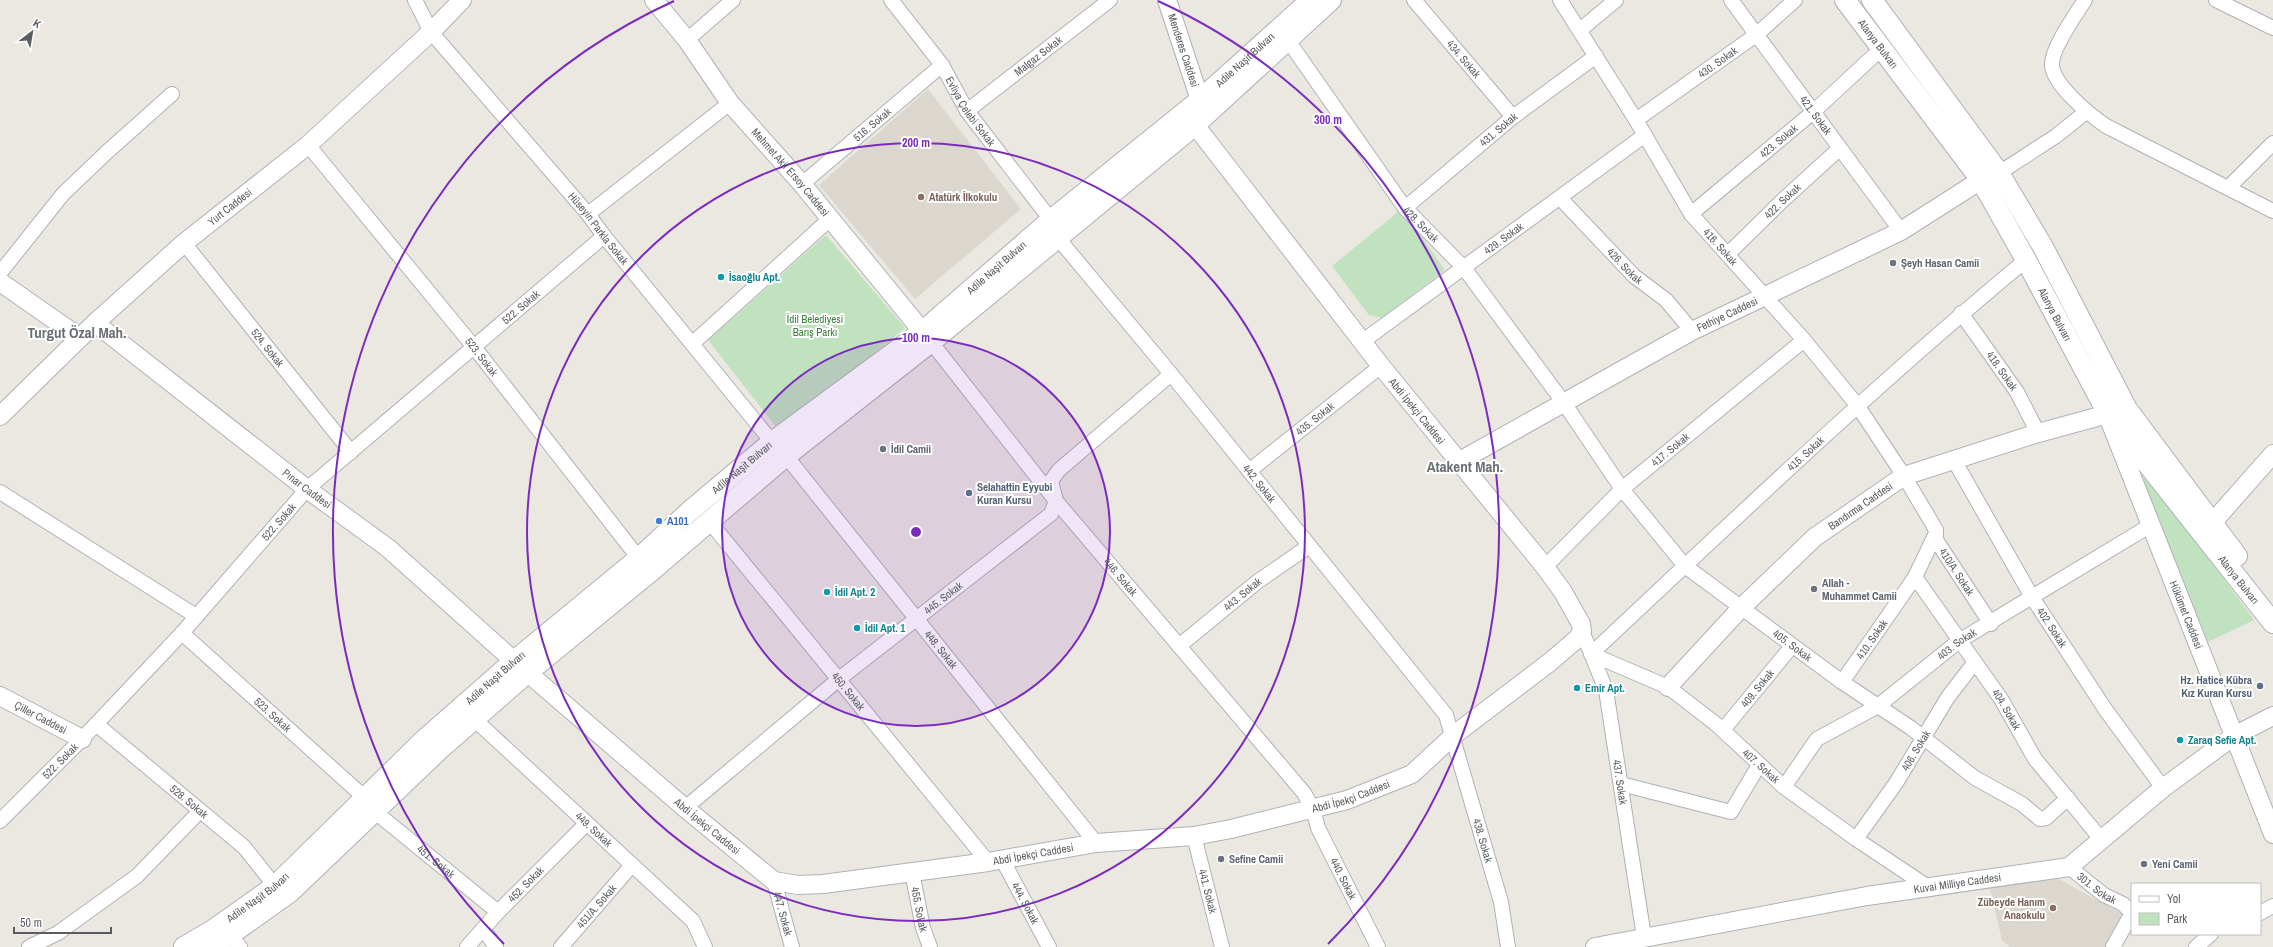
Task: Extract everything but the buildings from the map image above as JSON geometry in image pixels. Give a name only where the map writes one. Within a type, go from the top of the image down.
[{"type":"main road","name":"Adile Naşit Bulvarı","points":[[644,565],[690,511],[779,449],[927,336],[1054,229],[1311,0]]},
{"type":"main road","name":"Adile Naşit Bulvarı","points":[[1054,229],[1196,125],[1330,0]]},
{"type":"main road","name":"Alanya Bulvarı","points":[[1845,0],[1981,180],[2026,260],[2108,414],[2273,623]]},
{"type":"main road","name":"Alanya Bulvarı","points":[[1872,0],[1999,173],[2042,247],[2128,409],[2273,601]]},
{"type":"main road","name":"Adile Naşit Bulvarı","points":[[213,947],[235,941],[290,892],[369,804],[458,709],[520,667],[644,565],[709,521],[779,449]]},
{"type":"main road","name":"Adile Naşit Bulvarı","points":[[184,947],[213,930],[275,886],[305,858],[369,804],[474,719],[520,667]]},
{"type":"street","name":"Hüseyin Parkla Sokak","points":[[415,0],[431,32],[588,214],[604,236],[779,449]]},
{"type":"street","name":"Yurt Caddesi","points":[[0,416],[79,337],[184,243],[308,145],[431,32],[462,0]]},
{"type":"street","name":"Mehmet Akif Ersoy Caddesi","points":[[654,0],[687,40],[730,103],[831,218],[927,336]]},
{"type":"street","points":[[687,40],[733,0]]},
{"type":"street","name":"Evliya Çelebi Sokak","points":[[891,0],[942,64],[967,111],[1054,229]]},
{"type":"street","name":"Malgaz Sokak","points":[[967,111],[1110,0]]},
{"type":"street","name":"Menderes Caddesi","points":[[1167,0],[1200,100]]},
{"type":"street","name":"434. Sokak","points":[[1414,0],[1514,117]]},
{"type":"street","name":"416. Sokak","points":[[1560,0],[1636,120],[1691,214],[1804,340],[1857,405],[1904,476]]},
{"type":"street","points":[[1580,30],[1616,0]]},
{"type":"street","name":"421. Sokak","points":[[1730,0],[1812,113],[1901,231]]},
{"type":"street","name":"430. Sokak","points":[[1636,120],[1756,35],[1795,0]]},
{"type":"street","points":[[2085,0],[2054,53],[2052,65],[2056,78],[2086,112],[2106,126],[2273,211]]},
{"type":"street","points":[[2216,0],[2273,28]]},
{"type":"street","name":"428. Sokak","points":[[1287,39],[1405,208],[1464,268],[1564,403]]},
{"type":"street","name":"423. Sokak","points":[[1691,214],[1812,113],[1882,49]]},
{"type":"street","name":"431. Sokak","points":[[1405,208],[1514,117],[1596,56]]},
{"type":"street","name":"516. Sokak","points":[[802,184],[942,64]]},
{"type":"street","points":[[0,273],[63,194],[107,152],[172,94]]},
{"type":"street","points":[[588,214],[730,103]]},
{"type":"street","points":[[1999,173],[2056,136],[2086,112]]},
{"type":"street","name":"Abdi İpekçi Caddesi","points":[[520,667],[685,808],[774,881],[798,885],[823,884],[912,872],[1096,843],[1194,836],[1231,829],[1347,800],[1412,774],[1454,735],[1550,662],[1578,638],[1582,631],[1581,624],[1563,592],[1545,568],[1458,462],[1313,280],[1196,125]]},
{"type":"street","name":"429. Sokak","points":[[1363,341],[1645,135]]},
{"type":"street","points":[[2228,188],[2273,143]]},
{"type":"street","name":"523. Sokak","points":[[308,145],[474,347],[644,565]]},
{"type":"street","name":"422. Sokak","points":[[1728,254],[1783,200],[1839,149]]},
{"type":"street","name":"Fethiye Caddesi","points":[[1458,462],[1692,332],[1901,231],[1981,180],[1999,173]]},
{"type":"street","name":"426. Sokak","points":[[1560,198],[1634,276],[1666,300],[1692,332]]},
{"type":"street","points":[[693,343],[831,218]]},
{"type":"street","name":"442. Sokak","points":[[1054,229],[1446,715],[1454,735]]},
{"type":"street","name":"522. Sokak","points":[[0,821],[82,740],[182,633],[307,489],[604,236]]},
{"type":"street","name":"524. Sokak","points":[[184,243],[351,452]]},
{"type":"street","name":"415. Sokak","points":[[1591,654],[1857,405],[1961,313],[2026,260]]},
{"type":"street","points":[[0,282],[79,337]]},
{"type":"street","name":"418. Sokak","points":[[1961,313],[2017,392],[2038,433]]},
{"type":"street","name":"Pınar Caddesi","points":[[95,323],[307,489],[388,548],[520,667]]},
{"type":"street","name":"446. Sokak","points":[[927,336],[1056,501],[1304,793],[1313,809]]},
{"type":"street","name":"417. Sokak","points":[[1545,568],[1622,489],[1804,340]]},
{"type":"street","name":"435. Sokak","points":[[1249,471],[1381,366]]},
{"type":"street","points":[[1056,501],[1051,481],[1059,470],[1171,374]]},
{"type":"street","name":"405. Sokak","points":[[1564,403],[1622,489],[1685,566],[1740,609],[1842,682],[1911,728],[1975,778],[2022,804],[2040,819],[2046,818],[2068,798]]},
{"type":"street","points":[[2108,414],[2128,409]]},
{"type":"street","name":"Bandırma Caddesi","points":[[1668,687],[1740,609],[1815,537],[1904,476],[2038,433],[2108,414]]},
{"type":"street","name":"Hükümet Caddesi","points":[[2108,414],[2273,834]]},
{"type":"street","name":"448. Sokak","points":[[779,449],[1096,843]]},
{"type":"street","points":[[2212,522],[2273,454]]},
{"type":"street","name":"402. Sokak","points":[[1954,460],[2032,597],[2105,709],[2163,788]]},
{"type":"street","name":"410/A. Sokak","points":[[1904,476],[1932,523],[1936,533],[1936,540],[1990,624]]},
{"type":"street","points":[[0,492],[196,616]]},
{"type":"street","name":"445. Sokak","points":[[685,808],[839,679],[917,620],[1051,514],[1056,501]]},
{"type":"street","name":"450. Sokak","points":[[709,521],[839,679],[995,860]]},
{"type":"street","name":"403. Sokak","points":[[1784,787],[1817,739],[1878,706],[1959,641],[1990,624],[2151,525]]},
{"type":"street","name":"410. Sokak","points":[[1842,682],[1914,576],[1936,533]]},
{"type":"street","name":"443. Sokak","points":[[1179,646],[1257,582],[1309,546]]},
{"type":"street","name":"404. Sokak","points":[[1914,576],[2000,699],[2035,758],[2101,839]]},
{"type":"street","name":"437. Sokak","points":[[1582,631],[1606,690],[1644,937]]},
{"type":"street","name":"523. Sokak","points":[[182,633],[369,804]]},
{"type":"street","name":"409. Sokak","points":[[1723,730],[1792,646]]},
{"type":"street","name":"407. Sokak","points":[[1591,654],[1668,687],[1723,730],[1784,787],[1856,839],[1928,887]]},
{"type":"street","name":"406. Sokak","points":[[1856,839],[1896,783],[1948,697],[1975,662]]},
{"type":"street","name":"Çiller Caddesi","points":[[0,696],[82,740]]},
{"type":"street","points":[[2069,867],[2163,788],[2234,736],[2273,716]]},
{"type":"street","name":"449. Sokak","points":[[474,719],[586,824],[693,921],[705,947]]},
{"type":"street","name":"528. Sokak","points":[[96,724],[244,847],[275,886]]},
{"type":"street","name":"438. Sokak","points":[[1454,735],[1501,902],[1508,947]]},
{"type":"street","points":[[1621,784],[1731,812],[1759,765]]},
{"type":"street","name":"451. Sokak","points":[[369,804],[498,912]]},
{"type":"street","name":"440. Sokak","points":[[1313,809],[1318,828],[1360,916],[1378,947]]},
{"type":"street","points":[[29,947],[58,934],[137,876],[200,811]]},
{"type":"street","name":"452. Sokak","points":[[467,947],[484,930],[498,912],[586,824]]},
{"type":"street","name":"441. Sokak","points":[[1194,836],[1222,947]]},
{"type":"street","name":"444. Sokak","points":[[995,860],[1049,947]]},
{"type":"street","name":"451/A. Sokak","points":[[561,947],[632,865]]},
{"type":"street","name":"Kuvai Milliye Caddesi","points":[[1595,947],[1928,887],[2069,867]]},
{"type":"street","name":"301. Sokak","points":[[2069,867],[2104,895],[2123,904],[2131,912]]},
{"type":"street","name":"455. Sokak","points":[[912,872],[923,928],[930,947]]},
{"type":"street","name":"447. Sokak","points":[[774,881],[792,947]]},
{"type":"street","points":[[2261,912],[2273,906]]},
{"type":"street","name":"301. Sokak","points":[[2113,947],[2131,915]]},
{"type":"street","points":[[484,930],[496,947]]},
{"type":"street","points":[[2196,947],[2210,935]]},
{"type":"shaded area","name":"Atatürk İlkokulu","points":[[928,89],[1021,209],[915,299],[819,185]]},
{"type":"shaded area","name":"Zübeyde Hanım Anaokulu","points":[[2053,876],[2126,916],[2105,947],[2010,947],[2002,940],[1990,888]]},
{"type":"green space","points":[[1402,209],[1445,270],[1381,318],[1369,315],[1332,266]]},
{"type":"green space","name":"İdil Belediyesi Barış Parkı","points":[[826,235],[905,328],[780,432],[708,340]]},
{"type":"green space","points":[[2147,475],[2254,620],[2208,642],[2142,481]]},
{"type":"place","name":"Atatürk İlkokulu","points":[[921,197]]},
{"type":"place","name":"Şeyh Hasan Camii","points":[[1893,263]]},
{"type":"place","name":"İsaoğlu Apt.","points":[[721,277]]},
{"type":"place","name":"İdil Camii","points":[[883,449]]},
{"type":"place","name":"Selahattin Eyyubi Kuran Kursu","points":[[969,493]]},
{"type":"place","name":"A101","points":[[659,521]]},
{"type":"place","name":"Allah - Muhammet Camii","points":[[1814,589]]},
{"type":"place","name":"İdil Apt. 2","points":[[827,592]]},
{"type":"place","name":"İdil Apt. 1","points":[[857,628]]},
{"type":"place","name":"Hz. Hatice Kübra Kız Kuran Kursu","points":[[2260,686]]},
{"type":"place","name":"Emir Apt.","points":[[1577,688]]},
{"type":"place","name":"Zaraq Sefie Apt.","points":[[2180,740]]},
{"type":"place","name":"Sefine Camii","points":[[1221,859]]},
{"type":"place","name":"Yeni Camii","points":[[2144,864]]},
{"type":"place","name":"Zübeyde Hanım Anaokulu","points":[[2053,908]]},
{"type":"district","name":"Turgut Özal Mah.","points":[[77,332]]},
{"type":"district","name":"Atakent Mah.","points":[[1465,466]]}]
